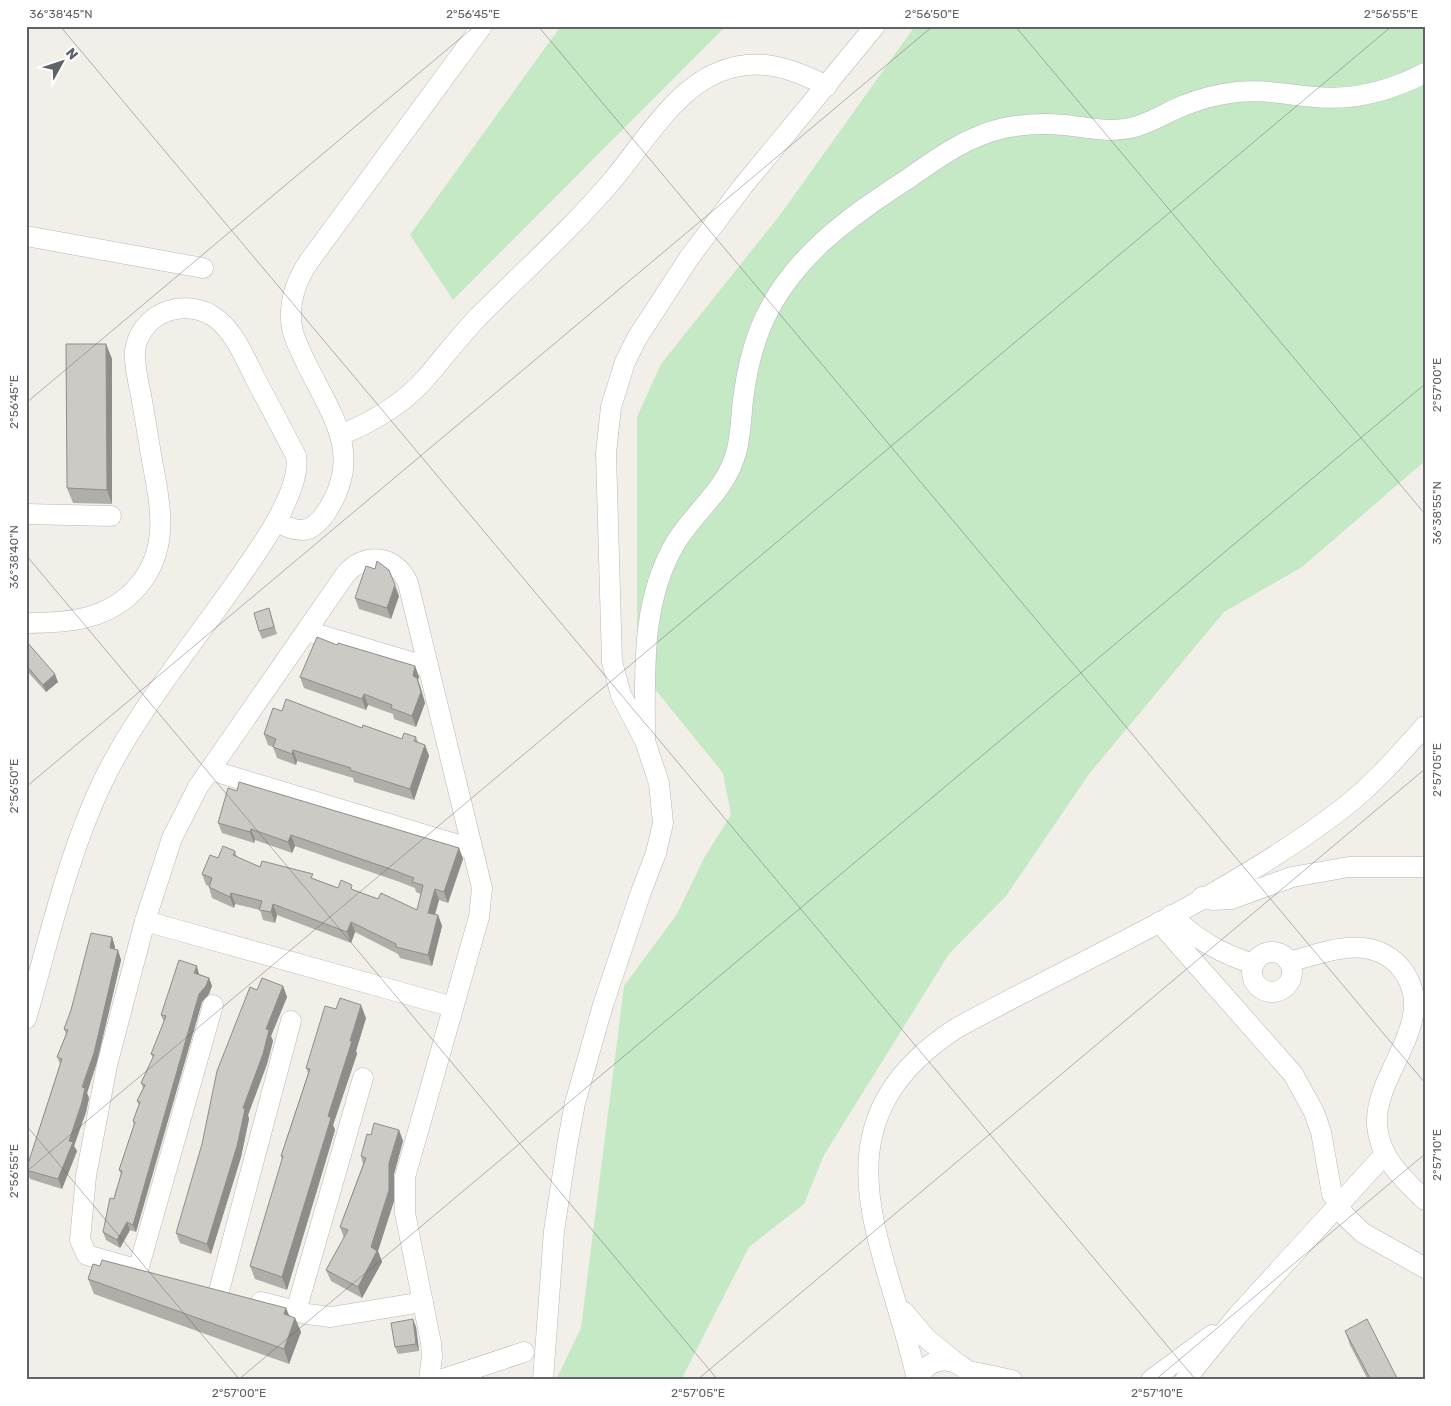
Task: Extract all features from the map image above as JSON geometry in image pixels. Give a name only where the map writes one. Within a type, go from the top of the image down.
[{"type":"street","points":[[276,522],[301,531],[315,526],[332,504],[341,480],[344,451],[341,435],[294,338],[291,314],[298,280],[310,260],[482,26]]},
{"type":"street","points":[[543,1380],[554,1231],[575,1103],[618,958],[661,838],[663,823],[662,796],[645,741],[621,695],[610,644],[606,453],[611,407],[617,384],[637,338],[689,258],[743,186],[875,26]]},
{"type":"street","points":[[341,435],[377,418],[424,380],[476,319],[602,192],[669,110],[692,87],[732,67],[758,64],[782,66],[827,86]]},
{"type":"street","points":[[645,741],[647,630],[657,584],[677,541],[722,485],[733,463],[739,438],[747,374],[767,313],[791,275],[821,242],[843,223],[955,146],[1001,129],[1042,124],[1100,130],[1123,129],[1143,124],[1184,105],[1218,95],[1254,90],[1326,98],[1357,97],[1392,88],[1425,73]]},
{"type":"street","points":[[26,236],[202,268]]},
{"type":"street","points":[[26,623],[68,622],[104,612],[135,590],[151,568],[160,541],[161,512],[135,358],[136,348],[144,329],[150,321],[168,311],[177,308],[197,310],[216,319],[240,348],[296,456],[297,470],[276,522],[139,720],[104,780],[77,845],[26,1019]]},
{"type":"street","points":[[26,514],[111,516]]},
{"type":"street","points":[[213,1005],[147,1272],[92,1258],[83,1250],[80,1240],[86,1176],[107,1065],[145,921],[176,830],[188,804],[210,770],[350,569],[364,560],[372,558],[387,561],[400,570],[408,583],[482,888],[481,907],[405,1177],[406,1213],[432,1356],[440,1379],[472,1375],[524,1352]]},
{"type":"street","points":[[307,631],[428,667]]},
{"type":"street","points":[[918,1380],[874,1230],[868,1176],[868,1149],[882,1105],[900,1077],[924,1051],[955,1029],[1165,918],[1293,844],[1343,808],[1385,769],[1425,726]]},
{"type":"street","points":[[210,770],[472,849]]},
{"type":"street","points":[[1202,897],[1212,900],[1231,899],[1292,877],[1349,867],[1425,867]]},
{"type":"street","points":[[1165,918],[1200,940],[1235,958],[1254,964]]},
{"type":"street","points":[[1165,918],[1297,1080],[1314,1112],[1321,1132],[1329,1181],[1338,1206],[1345,1216],[1363,1233],[1425,1268]]},
{"type":"street","points":[[145,921],[453,1007]]},
{"type":"street","points":[[1290,962],[1339,949],[1360,947],[1375,950],[1389,958],[1404,972],[1409,982],[1414,1002],[1413,1018],[1378,1112],[1378,1133],[1385,1154],[1425,1200]]},
{"type":"street","points":[[1268,952],[1280,954],[1290,962],[1292,975],[1290,981],[1280,990],[1267,992],[1256,984],[1253,977],[1254,964],[1262,955],[1268,952]]},
{"type":"street","points":[[291,1021],[210,1289],[296,1312],[319,1316],[342,1316],[423,1302]]},
{"type":"street","points":[[296,1312],[363,1078]]},
{"type":"street","points":[[1185,1380],[1238,1315],[1385,1154]]},
{"type":"street","points":[[894,1296],[903,1311],[926,1338],[965,1371]]},
{"type":"street","points":[[1151,1380],[1238,1315]]},
{"type":"street","points":[[918,1380],[927,1366],[935,1362],[965,1371],[1012,1380]]},
{"type":"green space","points":[[561,26],[726,26],[453,300],[410,235]]},
{"type":"green space","points":[[915,26],[1425,26],[1425,461],[1302,567],[1224,612],[1089,774],[1006,896],[949,954],[824,1155],[804,1204],[749,1247],[681,1380],[556,1380],[581,1328],[624,986],[677,914],[704,858],[731,815],[723,773],[637,667],[637,417],[661,364],[780,215]]},
{"type":"building","points":[[66,344],[106,344],[107,490],[67,488]]},
{"type":"building","points":[[377,561],[389,570],[395,585],[387,608],[355,598],[366,566],[375,569]]},
{"type":"building","points":[[269,608],[274,627],[259,631],[254,613]]},
{"type":"building","points":[[317,637],[337,645],[338,643],[415,666],[413,676],[417,678],[421,692],[412,716],[391,708],[392,705],[364,694],[362,699],[300,677]]},
{"type":"building","points":[[26,641],[55,674],[43,685],[26,665]]},
{"type":"building","points":[[286,699],[362,728],[363,725],[402,739],[404,733],[416,737],[414,741],[425,745],[410,789],[293,750],[292,754],[273,747],[276,739],[264,734],[273,708],[282,711]]},
{"type":"building","points":[[239,782],[459,848],[444,892],[435,889],[428,913],[438,915],[428,955],[396,947],[396,944],[351,922],[347,932],[273,904],[271,912],[259,910],[262,901],[231,893],[230,897],[209,887],[212,878],[202,874],[210,855],[218,858],[223,846],[235,851],[233,855],[260,867],[262,861],[313,874],[311,878],[338,888],[341,880],[352,885],[351,889],[378,899],[381,893],[417,910],[423,885],[412,882],[414,878],[291,835],[288,842],[251,829],[250,832],[218,823],[228,788],[237,791]]},
{"type":"building","points":[[91,933],[112,937],[110,948],[118,950],[94,1053],[82,1087],[85,1088],[82,1102],[69,1141],[73,1142],[58,1179],[26,1170],[62,1059],[57,1057],[68,1030],[64,1029],[71,1010]]},
{"type":"building","points":[[179,960],[197,966],[194,973],[209,978],[206,986],[199,994],[133,1225],[127,1222],[117,1240],[103,1232],[110,1198],[114,1199],[122,1171],[119,1170],[140,1102],[137,1101],[145,1085],[141,1083],[154,1055],[151,1054],[166,1016],[161,1015]]},
{"type":"building","points":[[262,978],[283,986],[266,1029],[269,1030],[263,1054],[243,1108],[245,1109],[237,1146],[207,1244],[176,1233],[202,1144],[217,1071],[250,987],[257,990]]},
{"type":"building","points":[[340,998],[361,1005],[350,1041],[352,1041],[328,1116],[331,1118],[282,1277],[250,1266],[283,1156],[281,1156],[310,1069],[306,1068],[325,1006],[336,1009]]},
{"type":"building","points":[[374,1123],[399,1130],[389,1163],[389,1190],[371,1247],[377,1251],[358,1287],[326,1270],[348,1230],[340,1227],[366,1158],[361,1156],[367,1134],[371,1135]]},
{"type":"building","points":[[102,1260],[286,1308],[284,1314],[295,1318],[284,1349],[88,1279],[93,1264],[100,1266]]},
{"type":"building","points":[[413,1319],[416,1344],[395,1347],[391,1323]]},
{"type":"building","points":[[1367,1319],[1398,1380],[1371,1380],[1345,1331]]}]
